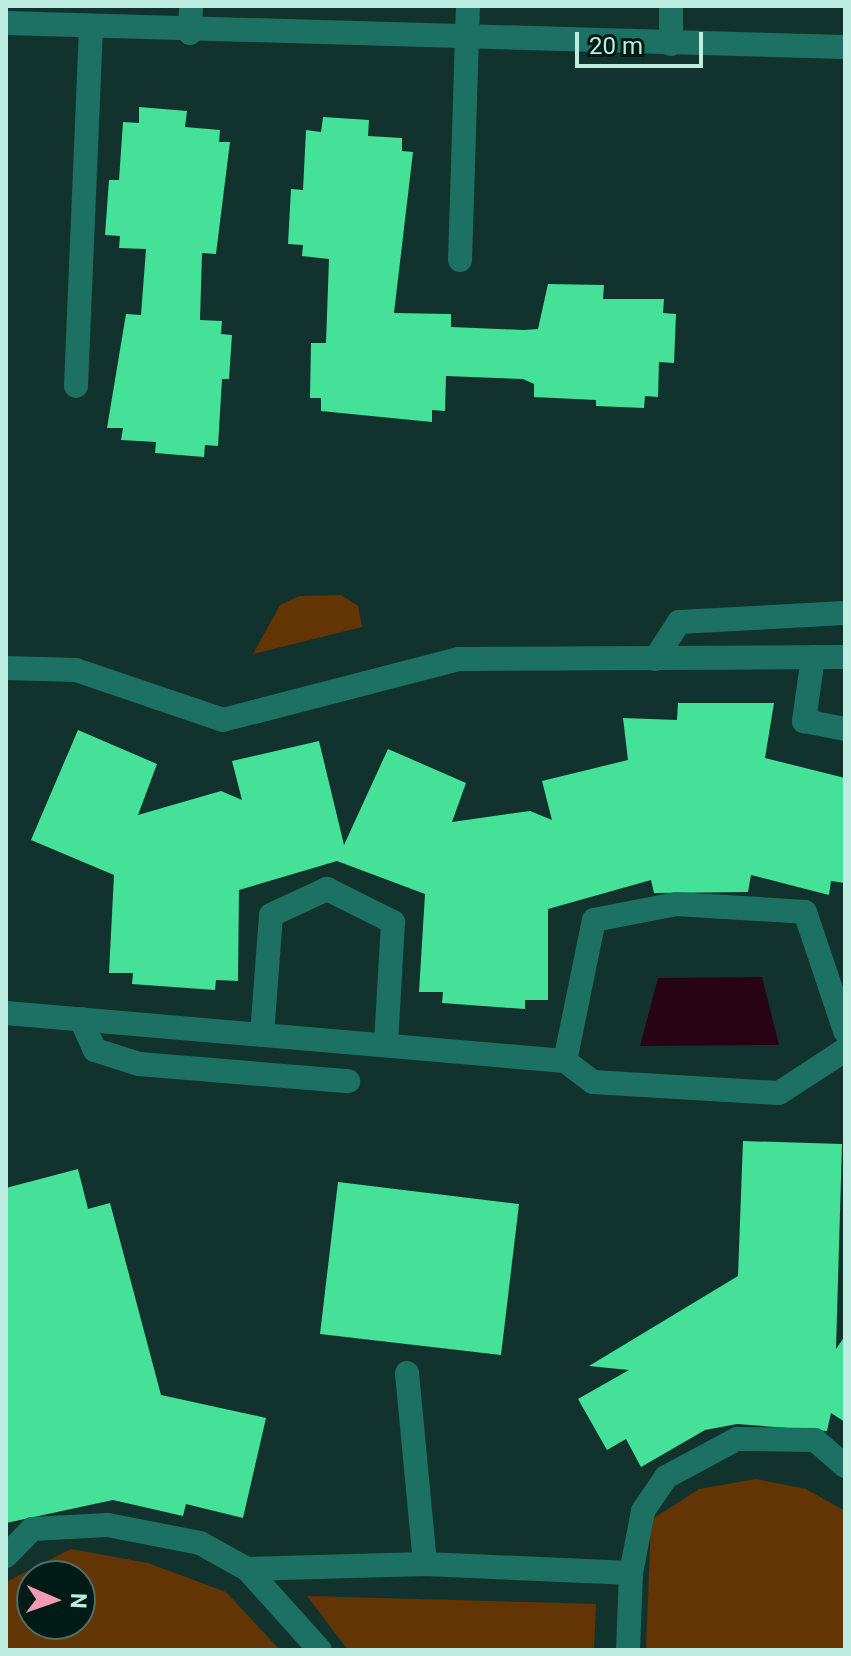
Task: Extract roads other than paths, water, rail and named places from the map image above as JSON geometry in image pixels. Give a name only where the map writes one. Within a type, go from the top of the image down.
[{"type":"street","points":[[190,33],[191,6]]},
{"type":"street","points":[[460,260],[468,6]]},
{"type":"street","points":[[671,6],[671,44]]},
{"type":"street","points":[[6,23],[190,33],[467,41],[845,47]]},
{"type":"street","points":[[76,386],[91,28]]},
{"type":"street","points":[[655,659],[679,622],[845,613]]},
{"type":"street","points":[[813,657],[804,721],[845,729]]},
{"type":"street","points":[[6,668],[76,670],[223,720],[459,659],[845,657]]},
{"type":"street","points":[[262,1035],[271,915],[327,889],[393,922],[386,1045]]},
{"type":"street","points":[[565,1061],[594,920],[676,904],[805,912],[845,1031]]},
{"type":"street","points":[[6,1013],[565,1061],[593,1082],[779,1093],[845,1050]]},
{"type":"street","points":[[81,1019],[95,1050],[139,1064],[348,1081]]},
{"type":"street","points":[[407,1373],[425,1564]]},
{"type":"street","points":[[628,1650],[631,1573],[643,1511],[666,1477],[737,1439],[815,1440],[845,1466]]},
{"type":"street","points":[[6,1556],[32,1529],[108,1525],[200,1543],[247,1569],[320,1650]]},
{"type":"street","points":[[247,1569],[425,1564],[631,1573]]}]
